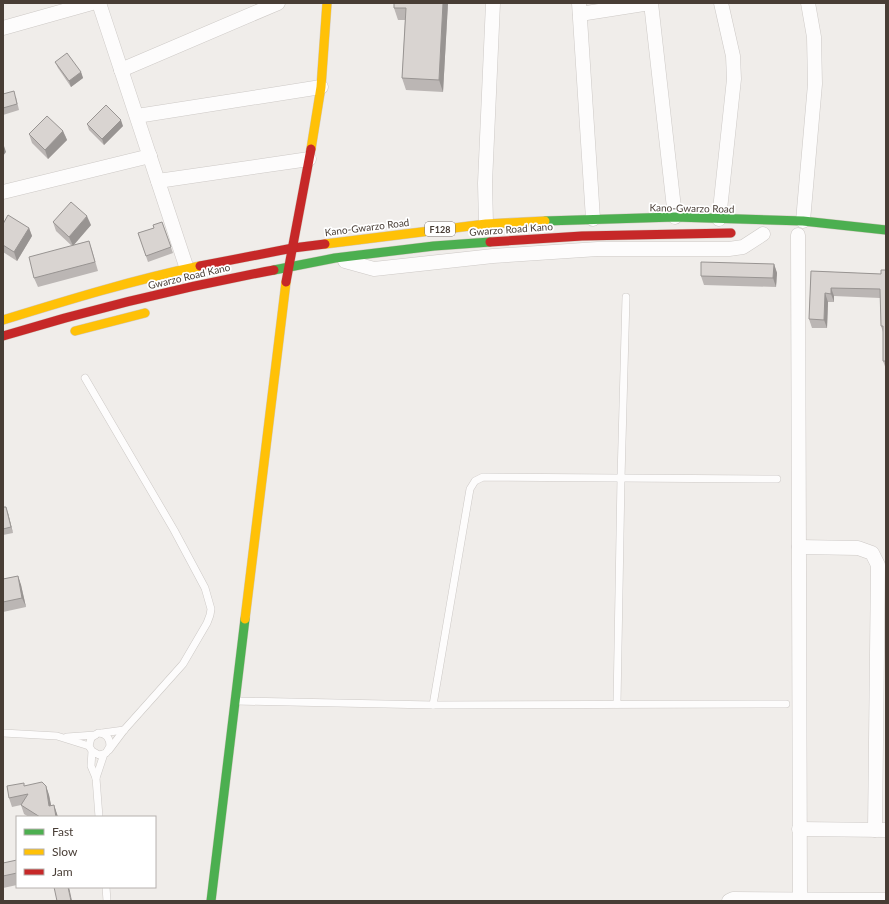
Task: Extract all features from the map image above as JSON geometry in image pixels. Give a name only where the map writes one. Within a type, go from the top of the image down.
[{"type":"main road","points":[[211,901],[288,267],[321,87],[327,3]]},
{"type":"main road","name":"Kano-Gwarzo Road","points":[[3,320],[86,295],[187,269],[292,248],[486,224],[675,217],[803,221],[886,230]]},
{"type":"main road","name":"Gwarzo Road Kano","points":[[3,336],[108,306],[234,277],[333,258],[406,249],[605,234],[756,234]]},
{"type":"main road","points":[[229,290],[232,286],[234,277]]},
{"type":"main road","points":[[63,334],[157,309]]},
{"type":"main road","points":[[27,329],[36,336]]},
{"type":"street","points":[[3,28],[92,3]]},
{"type":"street","points":[[99,3],[187,269]]},
{"type":"street","points":[[121,70],[278,3]]},
{"type":"street","points":[[486,224],[485,183],[493,3]]},
{"type":"street","points":[[593,219],[579,9],[651,3],[675,217]]},
{"type":"street","points":[[719,219],[734,79],[733,56],[721,3]]},
{"type":"street","points":[[803,221],[815,84],[814,37],[808,3]]},
{"type":"street","points":[[137,116],[321,87]]},
{"type":"street","points":[[3,192],[150,156]]},
{"type":"street","points":[[158,181],[309,159]]},
{"type":"street","points":[[333,258],[374,269],[493,256],[598,249],[728,249],[744,247],[756,234]]},
{"type":"street","points":[[798,235],[799,829],[802,900]]},
{"type":"street","points":[[799,547],[858,548],[872,553],[878,565],[880,830],[799,829]]},
{"type":"street","points":[[729,901],[733,899],[886,900]]},
{"type":"lane","points":[[617,704],[626,297]]},
{"type":"lane","points":[[64,737],[90,749],[95,754],[106,752],[183,664],[207,623],[211,609],[205,588],[174,530],[85,378]]},
{"type":"lane","points":[[434,705],[470,489],[475,480],[483,477],[777,479]]},
{"type":"lane","points":[[236,701],[434,705],[786,704]]},
{"type":"lane","points":[[3,733],[64,737],[124,730]]},
{"type":"lane","points":[[96,778],[110,742],[109,738],[98,734],[91,738],[90,749],[91,766],[96,778],[99,816]]},
{"type":"lane","points":[[106,888],[107,901]]},
{"type":"building","points":[[394,3],[443,3],[439,80],[402,78],[406,8],[394,8]]},
{"type":"building","points":[[67,53],[81,72],[69,81],[55,62]]},
{"type":"building","points":[[14,91],[17,104],[3,108],[3,94]]},
{"type":"building","points":[[106,105],[121,120],[102,139],[87,124]]},
{"type":"building","points":[[47,116],[63,131],[45,150],[29,134]]},
{"type":"building","points":[[71,202],[87,216],[69,237],[53,222]]},
{"type":"building","points":[[8,215],[29,228],[14,252],[3,245],[3,224]]},
{"type":"building","points":[[162,222],[171,247],[146,256],[138,233],[154,228],[153,225]]},
{"type":"building","points":[[89,241],[95,262],[34,278],[29,257]]},
{"type":"building","points":[[701,262],[774,264],[773,278],[701,276]]},
{"type":"building","points":[[881,270],[886,270],[886,361],[883,361],[883,326],[881,326],[880,289],[831,288],[831,294],[825,293],[824,320],[809,319],[811,271],[881,274]]},
{"type":"building","points":[[3,507],[6,507],[11,527],[3,529]]},
{"type":"building","points":[[18,576],[22,598],[3,602],[3,579]]},
{"type":"building","points":[[42,782],[46,786],[49,806],[54,805],[56,816],[38,816],[21,805],[28,794],[9,798],[7,786],[24,783],[24,786]]},
{"type":"building","points":[[16,860],[16,873],[3,876],[3,863]]},
{"type":"building","points":[[54,888],[68,888],[71,901],[57,901]]},
{"type":"traffic: fast","points":[[545,221],[675,217],[803,221],[886,230]]},
{"type":"traffic: fast","points":[[274,270],[335,258],[434,246],[490,242]]},
{"type":"traffic: fast","points":[[211,901],[245,619]]},
{"type":"traffic: slow","points":[[311,149],[321,87],[327,3]]},
{"type":"traffic: slow","points":[[325,244],[486,224],[545,221]]},
{"type":"traffic: slow","points":[[3,320],[125,284],[200,266]]},
{"type":"traffic: slow","points":[[245,619],[286,282]]},
{"type":"traffic: slow","points":[[75,331],[145,313]]},
{"type":"traffic: jam","points":[[286,282],[311,149]]},
{"type":"traffic: jam","points":[[490,242],[582,236],[731,233]]},
{"type":"traffic: jam","points":[[200,266],[293,248],[325,244]]},
{"type":"traffic: jam","points":[[3,336],[138,299],[274,270]]}]
